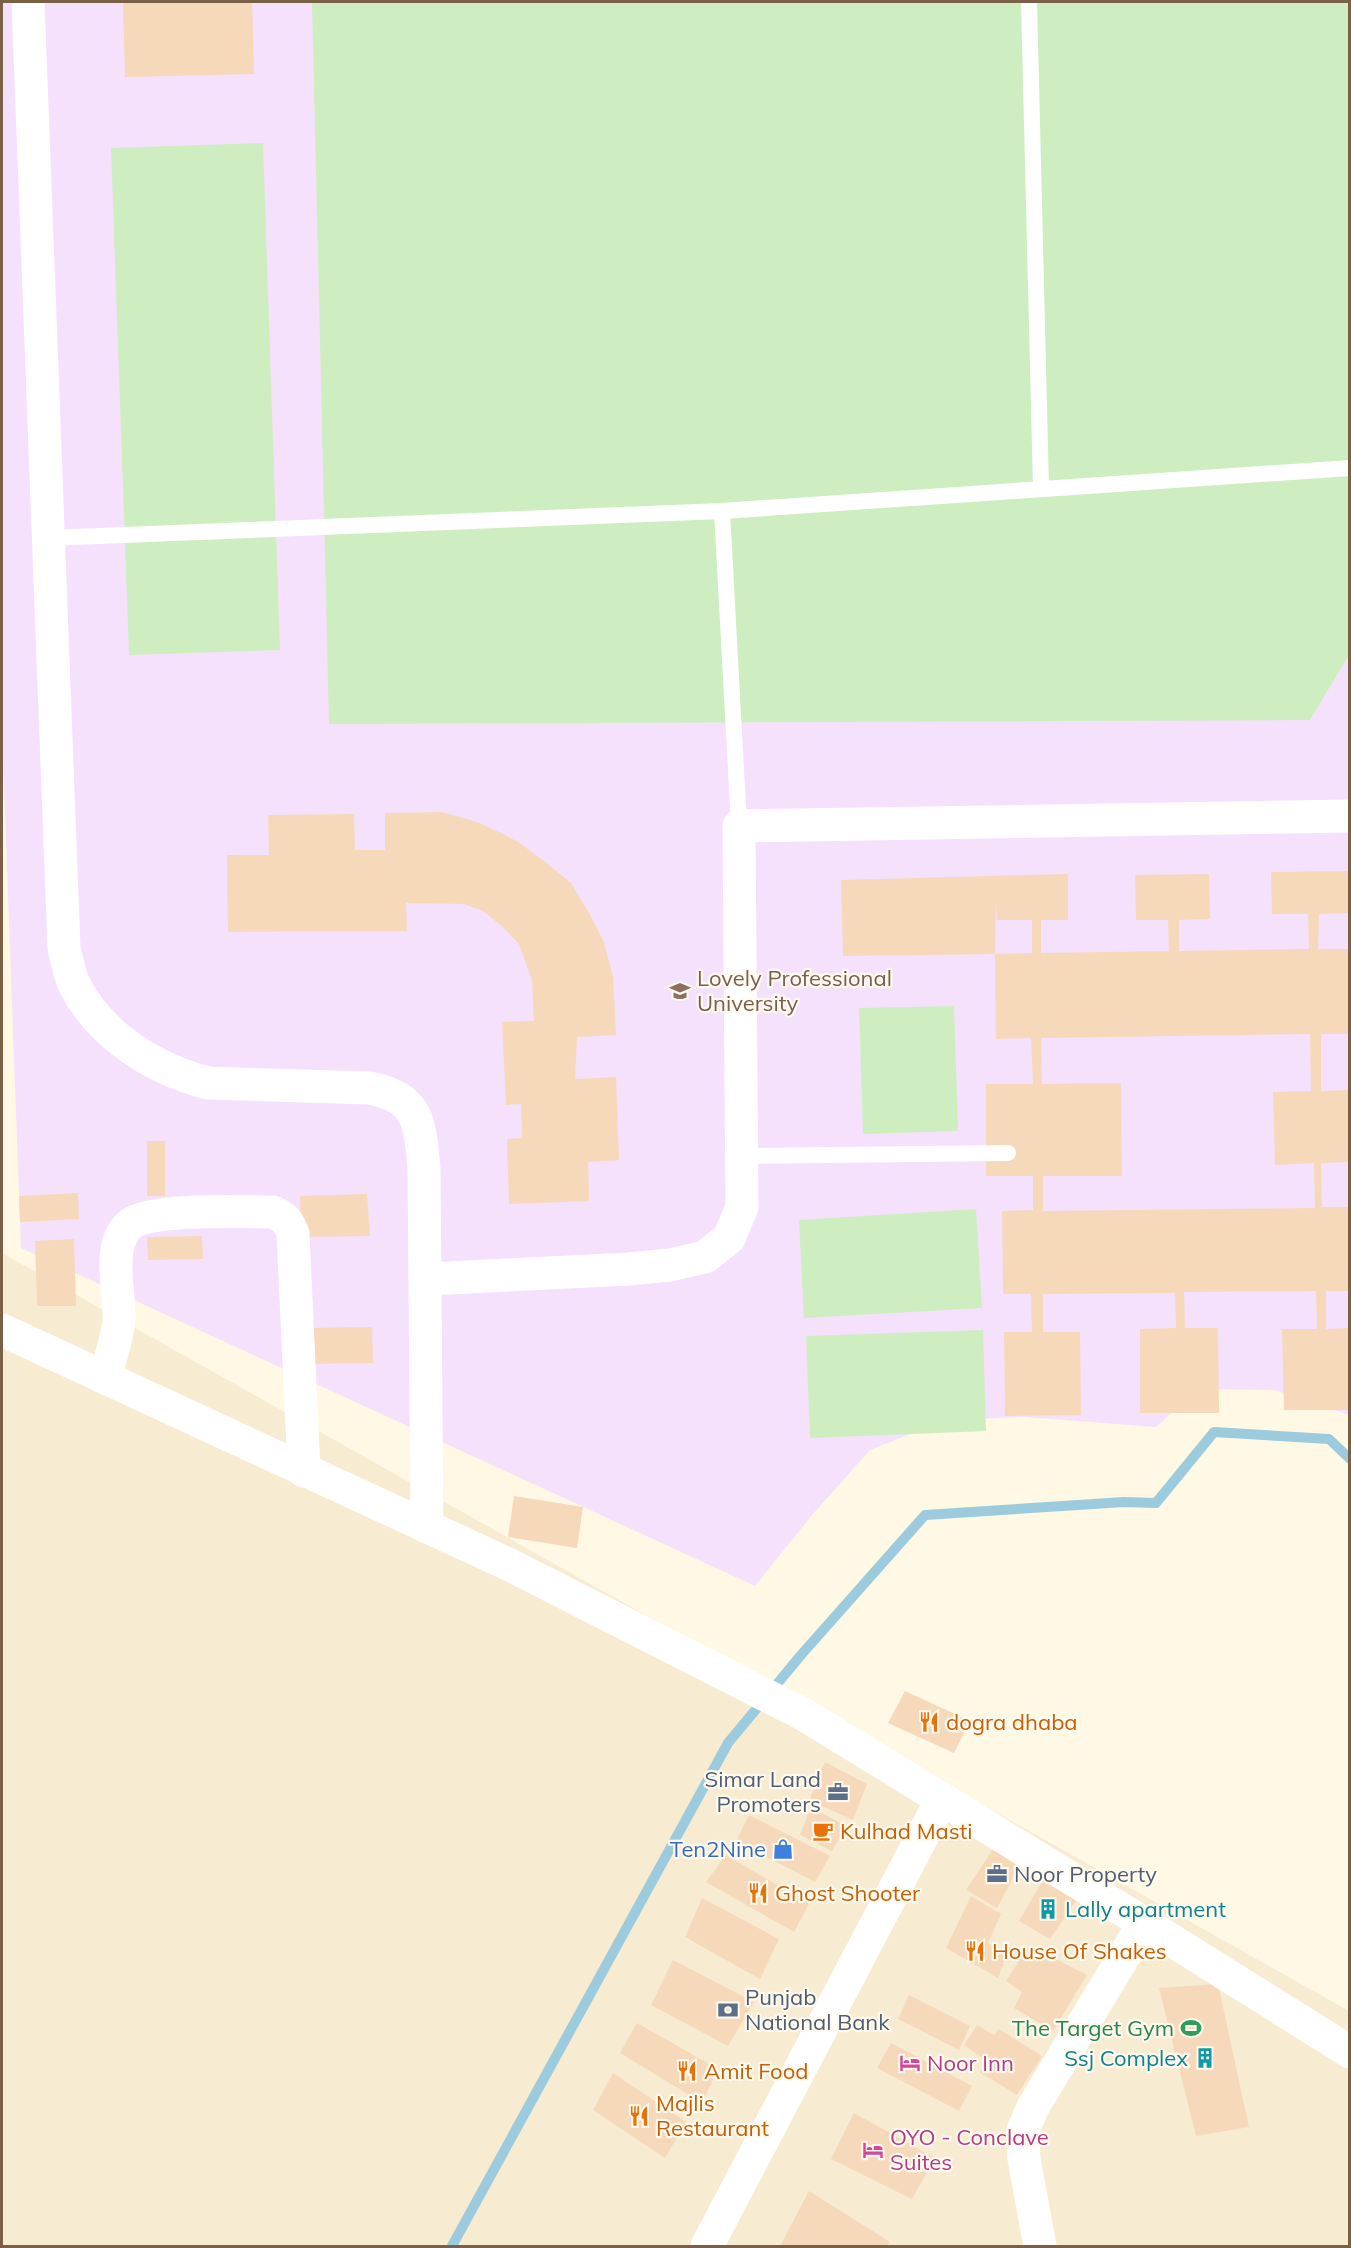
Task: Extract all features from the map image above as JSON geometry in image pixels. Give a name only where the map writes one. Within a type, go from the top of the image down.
[{"type":"street","points":[[28,2],[64,948],[74,982],[93,1014],[124,1043],[155,1063],[184,1077],[208,1083],[369,1088],[390,1092],[409,1106],[420,1127],[424,1169],[428,1527]]},
{"type":"street","points":[[426,1279],[670,1265],[705,1257],[729,1238],[742,1207],[739,826],[1350,816]]},
{"type":"street","points":[[105,1378],[116,1339],[118,1320],[116,1253],[120,1236],[131,1224],[151,1216],[171,1214],[273,1212],[282,1216],[289,1222],[293,1234],[304,1471]]},
{"type":"street","points":[[2,1330],[510,1565],[803,1714],[1350,2052]]},
{"type":"street","points":[[707,2247],[942,1799]]},
{"type":"street","points":[[1040,2247],[1024,2159],[1023,2130],[1033,2107],[1144,1923]]},
{"type":"lane","points":[[1029,2],[1041,488]]},
{"type":"lane","points":[[48,538],[722,511],[1350,468]]},
{"type":"lane","points":[[722,511],[739,826]]},
{"type":"lane","points":[[742,1156],[1008,1153]]},
{"type":"shaded area","name":"Lovely Professional University","points":[[2,2],[1349,2],[1349,1415],[1274,1390],[1198,1389],[1156,1427],[1025,1417],[946,1420],[870,1450],[812,1515],[755,1586],[21,1248],[2,733]]},
{"type":"shaded area","points":[[2,1253],[1349,2011],[1349,2246],[2,2246]]},
{"type":"green space","points":[[312,2],[1349,2],[1349,655],[1310,720],[329,724]]},
{"type":"green space","points":[[263,143],[280,650],[129,655],[111,148]]},
{"type":"green space","points":[[954,1006],[958,1131],[863,1134],[859,1008]]},
{"type":"green space","points":[[976,1209],[982,1308],[804,1318],[799,1220]]},
{"type":"green space","points":[[983,1330],[986,1431],[810,1438],[806,1336]]},
{"type":"building","points":[[123,2],[252,2],[254,74],[125,77]]},
{"type":"building","points":[[442,812],[477,822],[501,833],[544,861],[571,883],[604,942],[613,977],[616,1035],[577,1037],[575,1079],[616,1077],[619,1160],[588,1162],[589,1201],[509,1204],[507,1139],[522,1138],[521,1104],[506,1105],[502,1022],[534,1021],[532,980],[519,944],[483,911],[464,904],[406,903],[407,931],[228,932],[227,855],[269,855],[268,815],[354,814],[355,850],[385,850],[385,813]]},
{"type":"building","points":[[1350,871],[1350,913],[1319,914],[1318,949],[1350,949],[1350,1034],[1321,1034],[1321,1091],[1350,1090],[1350,1162],[1321,1163],[1322,1207],[1350,1207],[1350,1291],[1326,1291],[1326,1329],[1350,1328],[1350,1410],[1284,1410],[1282,1329],[1317,1329],[1316,1291],[1184,1292],[1185,1328],[1218,1328],[1219,1413],[1140,1413],[1140,1329],[1176,1328],[1175,1293],[1043,1294],[1043,1332],[1080,1332],[1081,1415],[1005,1416],[1004,1332],[1032,1332],[1031,1294],[1003,1294],[1002,1211],[1033,1210],[1033,1176],[986,1176],[986,1084],[1033,1084],[1031,1038],[996,1039],[995,954],[843,956],[841,880],[1068,874],[1068,920],[1041,920],[1041,953],[1169,951],[1168,920],[1136,920],[1135,875],[1209,874],[1210,919],[1179,920],[1179,951],[1309,949],[1308,914],[1272,914],[1271,872]],"holes":[[[996,902],[997,920],[1032,920],[1032,953],[995,954]],[[1310,1034],[1311,1091],[1273,1092],[1275,1165],[1314,1163],[1315,1208],[1043,1211],[1043,1176],[1122,1176],[1121,1083],[1042,1084],[1041,1038]]]},
{"type":"building","points":[[147,1141],[165,1141],[165,1196],[147,1196]]},
{"type":"building","points":[[78,1193],[79,1219],[20,1222],[19,1196]]},
{"type":"building","points":[[367,1194],[370,1236],[301,1237],[300,1196]]},
{"type":"building","points":[[202,1236],[203,1259],[148,1260],[147,1237]]},
{"type":"building","points":[[74,1239],[76,1306],[37,1306],[35,1241]]},
{"type":"building","points":[[372,1327],[373,1363],[307,1364],[306,1328]]},
{"type":"building","points":[[514,1496],[583,1507],[577,1548],[508,1537]]},
{"type":"building","name":"dogra dhaba","points":[[905,1691],[970,1721],[954,1753],[888,1723]]},
{"type":"building","name":"Simar Land Promoters","points":[[825,1762],[867,1784],[853,1820],[809,1800]]},
{"type":"building","name":"Kulhad Masti","points":[[811,1807],[846,1826],[832,1851],[800,1835]]},
{"type":"building","name":"Ten2Nine","points":[[749,1815],[830,1856],[815,1882],[736,1841]]},
{"type":"building","points":[[993,1849],[1021,1864],[997,1908],[966,1890]]},
{"type":"building","name":"Ghost Shooter","points":[[726,1855],[809,1904],[794,1932],[706,1882]]},
{"type":"building","name":"Lally apartment","points":[[1044,1878],[1078,1898],[1050,1939],[1019,1921]]},
{"type":"building","points":[[971,1896],[1001,1914],[988,1943],[1007,1953],[998,1978],[946,1948]]},
{"type":"building","points":[[702,1898],[779,1939],[760,1979],[685,1937]]},
{"type":"building","points":[[1029,1945],[1087,1975],[1053,2031],[1014,2008],[1022,1992],[1006,1981]]},
{"type":"building","points":[[673,1960],[754,2002],[728,2046],[651,2005]]},
{"type":"building","name":"Ssj Complex","points":[[1218,1984],[1249,2127],[1196,2136],[1159,1988]]},
{"type":"building","points":[[909,1995],[970,2026],[959,2050],[898,2019]]},
{"type":"building","points":[[637,2023],[718,2069],[702,2103],[620,2053]]},
{"type":"building","points":[[977,2025],[994,2035],[999,2029],[1042,2056],[1017,2095],[980,2072],[988,2062],[964,2045]]},
{"type":"building","points":[[891,2043],[972,2086],[959,2111],[877,2068]]},
{"type":"building","name":"Majlis Restaurant","points":[[613,2073],[686,2122],[665,2158],[593,2110]]},
{"type":"building","points":[[854,2113],[935,2158],[912,2199],[831,2159]]},
{"type":"building","points":[[809,2191],[890,2242],[887,2246],[780,2246]]},
{"type":"waterway","points":[[452,2246],[728,1743],[801,1655],[925,1515],[1124,1502],[1156,1503],[1214,1432],[1329,1439],[1350,1459]]},
{"type":"place","name":"Lovely Professional University","points":[[680,991]]},
{"type":"place","name":"dogra dhaba","points":[[929,1722]]},
{"type":"place","name":"Simar Land Promoters","points":[[838,1792]]},
{"type":"place","name":"Kulhad Masti","points":[[823,1831]]},
{"type":"place","name":"Ten2Nine","points":[[783,1849]]},
{"type":"place","name":"Noor Property","points":[[997,1874]]},
{"type":"place","name":"Ghost Shooter","points":[[758,1893]]},
{"type":"place","name":"Lally apartment","points":[[1048,1909]]},
{"type":"place","name":"House Of Shakes","points":[[975,1951]]},
{"type":"place","name":"Punjab National Bank","points":[[728,2010]]},
{"type":"place","name":"The Target Gym","points":[[1191,2028]]},
{"type":"place","name":"Ssj Complex","points":[[1205,2058]]},
{"type":"place","name":"Noor Inn","points":[[910,2063]]},
{"type":"place","name":"Amit Food","points":[[687,2071]]},
{"type":"place","name":"Majlis Restaurant","points":[[639,2116]]},
{"type":"place","name":"OYO - Conclave Suites","points":[[873,2150]]}]
